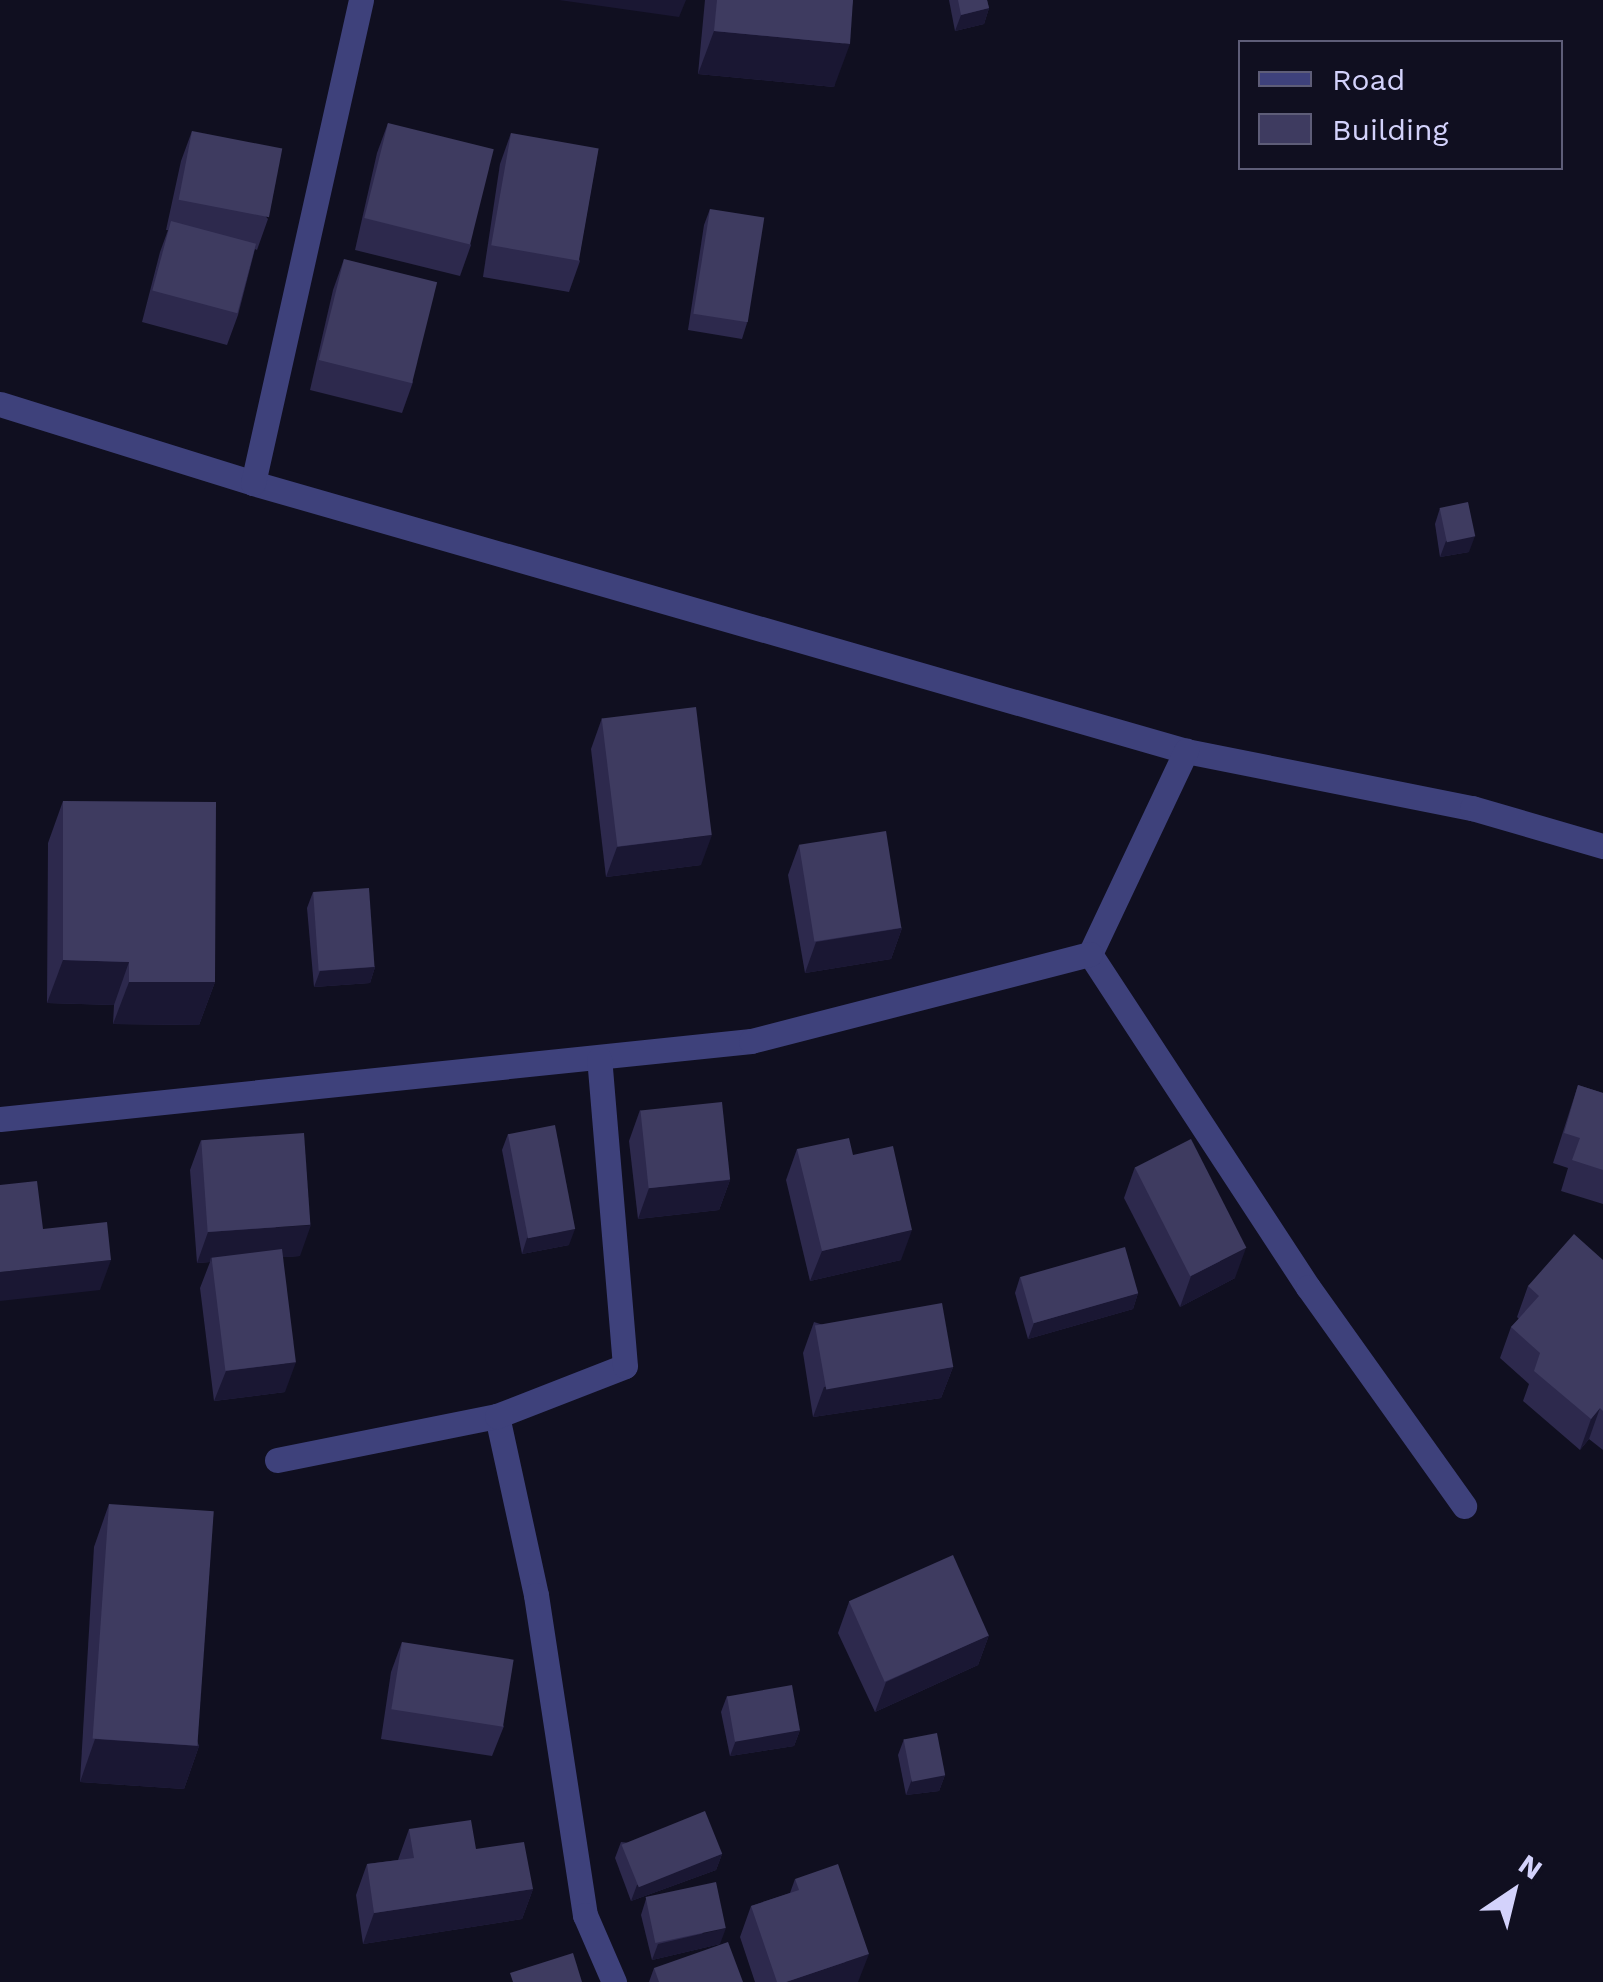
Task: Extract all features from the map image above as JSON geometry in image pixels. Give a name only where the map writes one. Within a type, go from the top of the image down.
[{"type":"street","points":[[253,483],[361,0]]},
{"type":"street","points":[[0,404],[253,483],[1186,752],[1472,808],[1603,846]]},
{"type":"street","points":[[1090,954],[1186,752]]},
{"type":"street","points":[[0,1119],[751,1042],[1090,954]]},
{"type":"street","points":[[1090,954],[1308,1287],[1464,1506]]},
{"type":"street","points":[[278,1460],[498,1416],[625,1366],[599,1059]]},
{"type":"street","points":[[498,1416],[536,1595],[585,1916],[614,1982]]},
{"type":"building","points":[[717,0],[853,0],[850,44],[714,31]]},
{"type":"building","points":[[958,0],[987,0],[989,8],[961,15]]},
{"type":"building","points":[[388,123],[494,149],[470,244],[364,218]]},
{"type":"building","points":[[192,131],[282,149],[269,217],[179,200]]},
{"type":"building","points":[[511,133],[599,148],[579,261],[491,245]]},
{"type":"building","points":[[710,209],[764,218],[748,322],[693,314]]},
{"type":"building","points":[[171,221],[256,244],[237,313],[152,291]]},
{"type":"building","points":[[344,259],[437,282],[412,383],[319,360]]},
{"type":"building","points":[[1468,502],[1475,536],[1447,542],[1440,508]]},
{"type":"building","points":[[696,707],[712,835],[617,847],[602,719]]},
{"type":"building","points":[[63,801],[216,802],[215,982],[129,982],[129,962],[63,960]]},
{"type":"building","points":[[886,831],[901,928],[814,942],[799,845]]},
{"type":"building","points":[[369,888],[375,967],[319,971],[313,892]]},
{"type":"building","points":[[1578,1085],[1603,1093],[1603,1170],[1572,1160],[1580,1138],[1564,1133]]},
{"type":"building","points":[[722,1102],[730,1180],[649,1188],[640,1111]]},
{"type":"building","points":[[555,1125],[575,1229],[528,1238],[508,1134]]},
{"type":"building","points":[[304,1133],[310,1225],[208,1232],[201,1140]]},
{"type":"building","points":[[849,1138],[853,1155],[893,1146],[912,1230],[822,1251],[797,1149]]},
{"type":"building","points":[[1191,1139],[1246,1248],[1190,1276],[1135,1168]]},
{"type":"building","points":[[37,1181],[43,1229],[107,1222],[111,1260],[0,1272],[0,1185]]},
{"type":"building","points":[[1574,1234],[1603,1260],[1603,1411],[1600,1408],[1591,1419],[1534,1371],[1540,1353],[1511,1327],[1539,1296],[1528,1286]]},
{"type":"building","points":[[1125,1247],[1138,1293],[1033,1323],[1020,1277]]},
{"type":"building","points":[[282,1249],[296,1362],[225,1371],[212,1258]]},
{"type":"building","points":[[942,1303],[953,1367],[826,1389],[815,1325]]},
{"type":"building","points":[[109,1504],[214,1511],[197,1746],[93,1738]]},
{"type":"building","points":[[953,1555],[989,1635],[885,1682],[849,1601]]},
{"type":"building","points":[[402,1642],[514,1660],[503,1727],[391,1709]]},
{"type":"building","points":[[792,1685],[800,1730],[735,1742],[727,1696]]},
{"type":"building","points":[[937,1733],[945,1775],[912,1782],[904,1739]]},
{"type":"building","points":[[705,1811],[722,1854],[639,1887],[622,1845]]},
{"type":"building","points":[[471,1820],[476,1849],[524,1842],[533,1889],[374,1913],[367,1864],[414,1858],[409,1829]]},
{"type":"building","points":[[838,1864],[869,1954],[777,1982],[751,1906],[799,1890],[795,1879]]},
{"type":"building","points":[[716,1882],[726,1928],[655,1943],[646,1897]]},
{"type":"building","points":[[728,1942],[743,1982],[659,1982],[654,1968]]},
{"type":"building","points":[[573,1953],[582,1982],[513,1982],[510,1973]]}]
